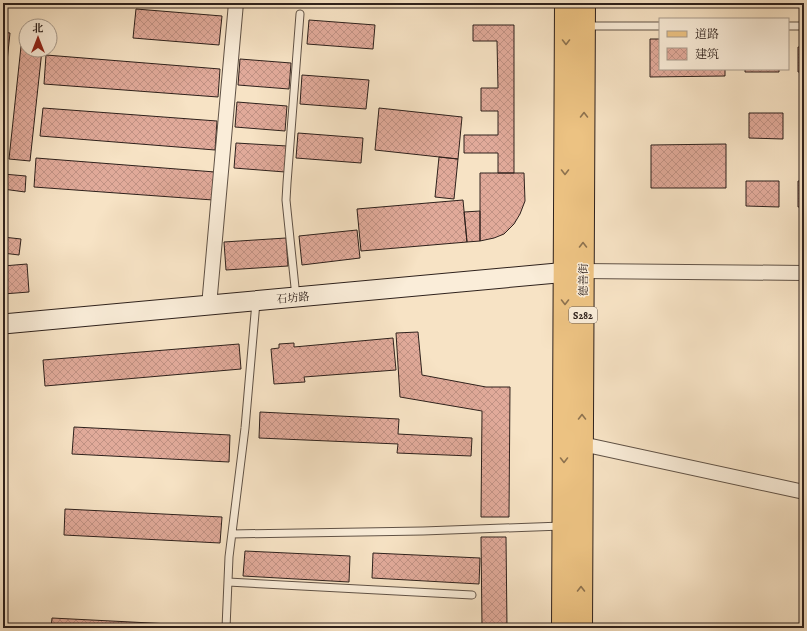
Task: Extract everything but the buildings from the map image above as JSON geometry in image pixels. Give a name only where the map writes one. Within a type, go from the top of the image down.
[{"type":"main road","name":"德善街","points":[[566,3],[574,272],[582,444],[581,628]]},
{"type":"main road","name":"德善街","points":[[563,628],[564,526],[584,3]]},
{"type":"street","points":[[209,306],[236,3]]},
{"type":"street","points":[[574,272],[804,273]]},
{"type":"street","name":"石坊路","points":[[3,324],[574,272]]},
{"type":"street","points":[[582,444],[804,492]]},
{"type":"lane","points":[[296,298],[286,200],[300,14]]},
{"type":"lane","points":[[584,26],[659,26]]},
{"type":"lane","points":[[789,26],[804,26]]},
{"type":"lane","points":[[226,628],[229,557],[245,428],[256,301]]},
{"type":"lane","points":[[232,534],[424,531],[564,526]]},
{"type":"lane","points":[[228,582],[472,596]]}]
